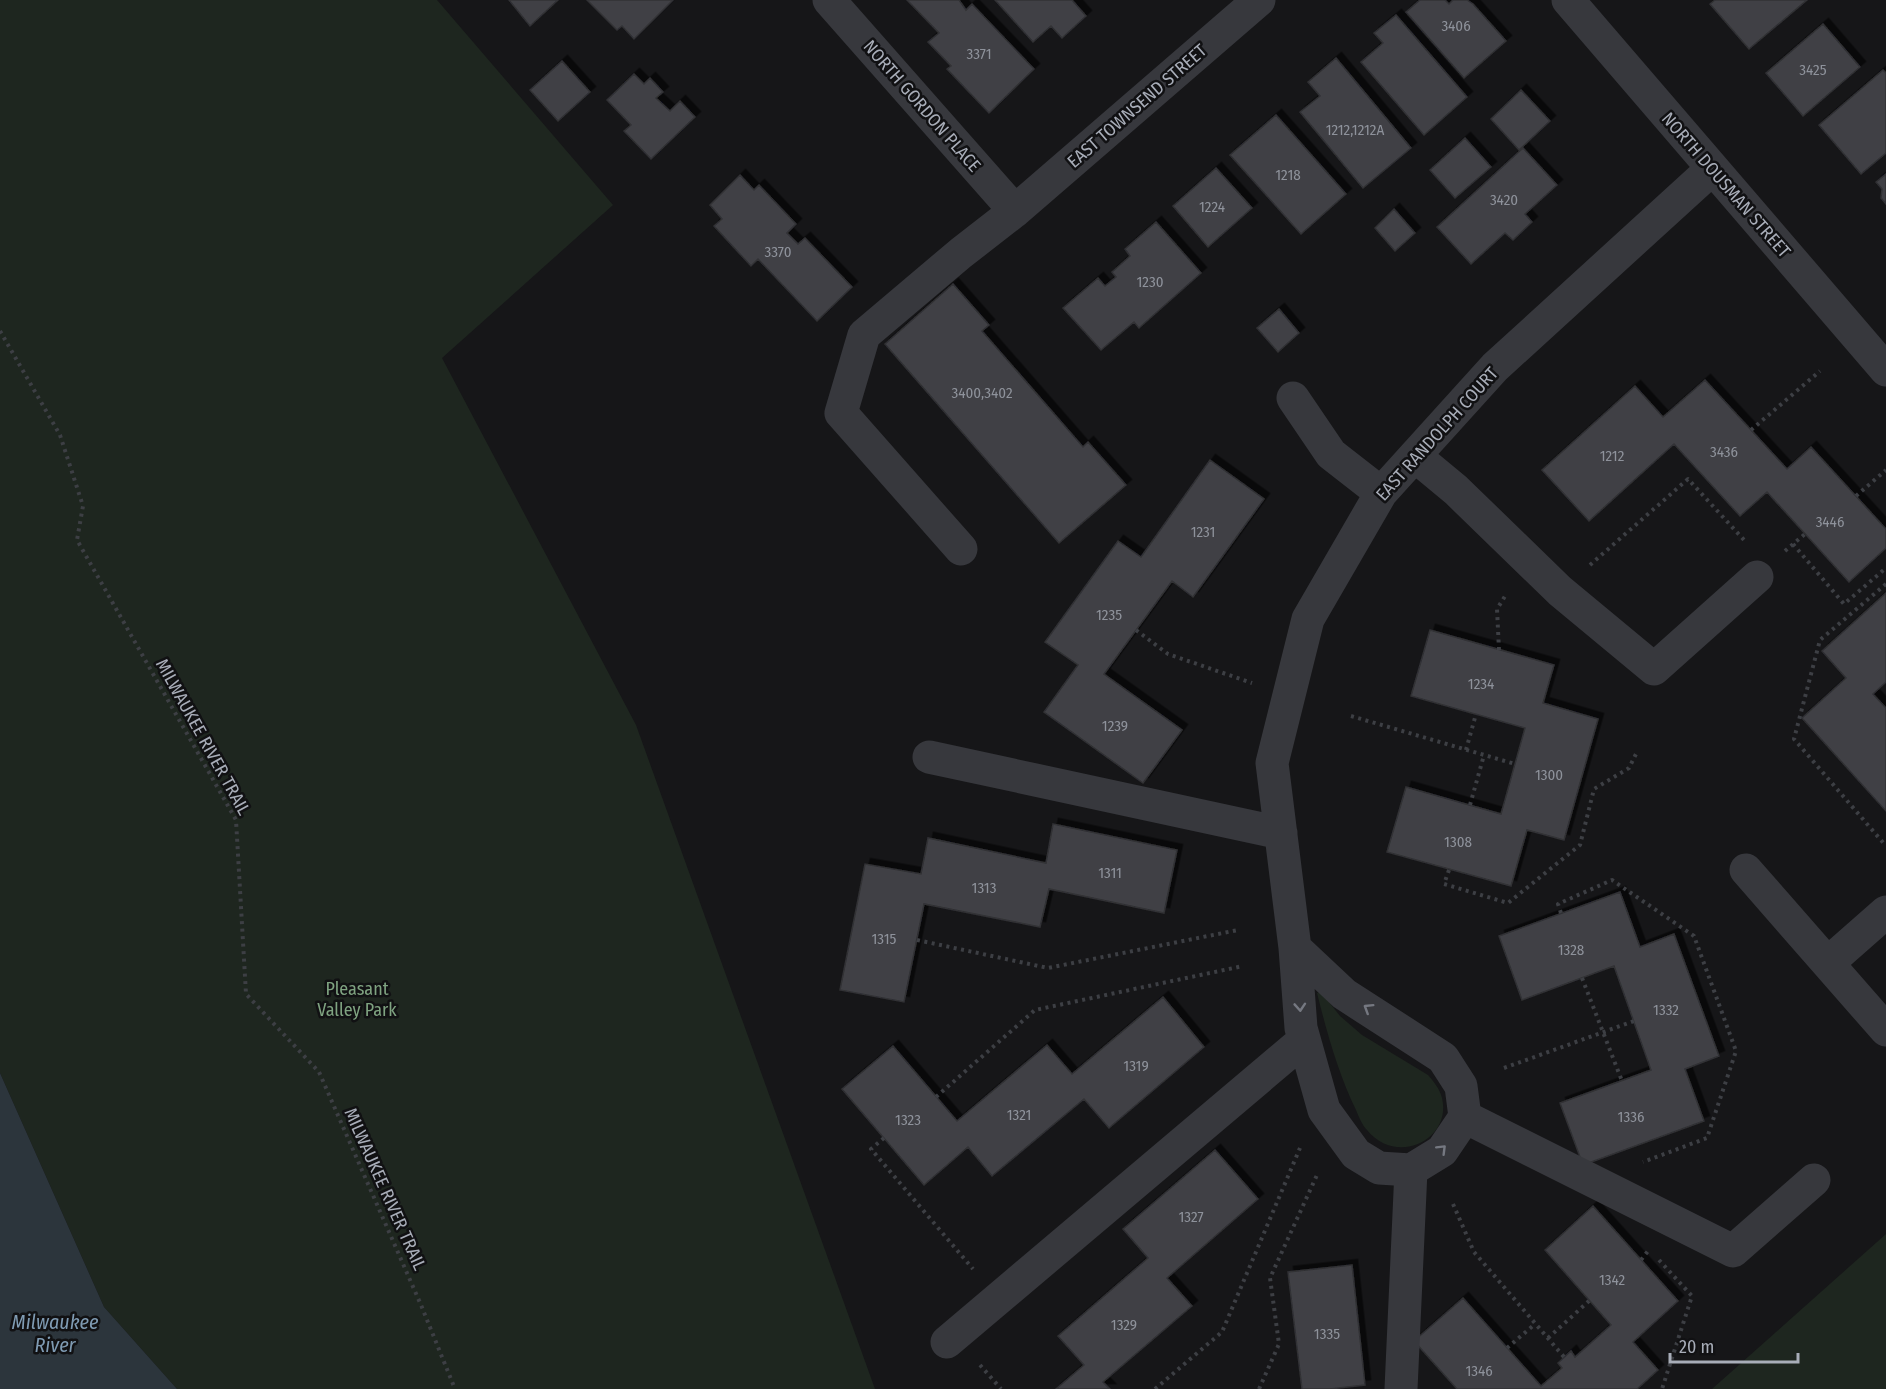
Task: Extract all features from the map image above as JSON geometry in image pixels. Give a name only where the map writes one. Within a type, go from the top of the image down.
[{"type":"street","name":"NORTH GORDON PLACE","points":[[829,0],[1015,211]]},
{"type":"street","name":"EAST TOWNSEND STREET","points":[[961,549],[841,413],[864,335],[961,253],[1015,211],[1259,0]]},
{"type":"street","name":"NORTH DOUSMAN STREET","points":[[1568,0],[1886,370]]},
{"type":"street","name":"EAST RANDOLPH COURT","points":[[1411,1170],[1379,1168],[1356,1154],[1324,1110],[1301,1028],[1295,948],[1272,763],[1308,619],[1381,493],[1494,368],[1712,169]]},
{"type":"street","points":[[1293,398],[1331,454],[1381,493]]},
{"type":"street","points":[[1415,456],[1456,490],[1560,591],[1654,669],[1762,561]]},
{"type":"street","points":[[929,757],[1281,832]]},
{"type":"street","points":[[1746,870],[1886,1030]]},
{"type":"street","points":[[1828,963],[1886,912]]},
{"type":"street","points":[[1295,948],[1344,994],[1443,1058],[1461,1086],[1466,1117],[1442,1151],[1411,1170],[1401,1389]]},
{"type":"street","points":[[946,1342],[1304,1040]]},
{"type":"street","points":[[1466,1117],[1733,1251],[1814,1180]]},
{"type":"path","name":"MILWAUKEE RIVER TRAIL","points":[[0,331],[60,435],[83,506],[77,540],[236,820],[246,994],[319,1072],[421,1305],[455,1389]]},
{"type":"path","points":[[1751,430],[1820,371]]},
{"type":"path","points":[[1856,496],[1886,470]]},
{"type":"path","points":[[1560,591],[1688,479],[1762,561],[1793,544],[1805,534]]},
{"type":"path","points":[[1793,544],[1844,604],[1886,568]]},
{"type":"path","points":[[1499,650],[1497,609],[1528,560]]},
{"type":"path","points":[[1886,584],[1820,640],[1794,740],[1886,846]]},
{"type":"path","points":[[1136,630],[1168,654],[1252,683]]},
{"type":"path","points":[[1466,750],[1476,714]]},
{"type":"path","points":[[1351,716],[1515,764]]},
{"type":"path","points":[[1449,870],[1444,884],[1508,903],[1580,845],[1594,789],[1629,768],[1637,752]]},
{"type":"path","points":[[1470,805],[1484,755]]},
{"type":"path","points":[[1561,913],[1558,904],[1612,880],[1694,936],[1736,1051],[1707,1138],[1593,1181]]},
{"type":"path","points":[[917,940],[1048,968],[1238,930]]},
{"type":"path","points":[[936,1097],[1035,1010],[1243,966]]},
{"type":"path","points":[[1582,978],[1622,1081]]},
{"type":"path","points":[[1504,1068],[1634,1021]]},
{"type":"path","points":[[884,1138],[872,1149],[998,1298]]},
{"type":"path","points":[[1155,1389],[1222,1332],[1300,1148]]},
{"type":"path","points":[[1259,1389],[1279,1344],[1270,1278],[1317,1175]]},
{"type":"path","points":[[1454,1203],[1474,1252],[1564,1357]]},
{"type":"path","points":[[1641,1260],[1650,1250],[1692,1296],[1662,1389]]},
{"type":"path","points":[[1548,1338],[1589,1301]]},
{"type":"path","points":[[1507,1348],[1535,1324]]},
{"type":"green space","name":"Pleasant Valley Park","points":[[0,0],[437,0],[613,205],[442,358],[636,725],[875,1389],[177,1389],[104,1307],[0,1073]]},
{"type":"green space","points":[[1321,992],[1340,1016],[1362,1035],[1428,1075],[1440,1091],[1443,1113],[1439,1126],[1431,1136],[1407,1147],[1393,1146],[1379,1141],[1365,1128],[1344,1082],[1334,1053],[1317,993]]},
{"type":"green space","points":[[1886,1234],[1886,1389],[1712,1389]]},
{"type":"water","name":"Milwaukee River","points":[[0,1073],[104,1307],[177,1389],[0,1389]]},
{"type":"building","points":[[509,0],[558,0],[530,26]]},
{"type":"building","points":[[587,0],[673,0],[634,39],[622,26],[617,30]]},
{"type":"building","points":[[907,0],[959,0],[966,10],[972,4],[1034,69],[989,113],[947,69],[951,66],[928,42],[939,33]]},
{"type":"building","points":[[995,0],[1072,0],[1086,16],[1062,38],[1051,26],[1033,42]]},
{"type":"building","points":[[1420,0],[1445,0],[1449,4],[1453,0],[1467,0],[1506,41],[1464,78],[1406,12]]},
{"type":"building","points":[[1715,0],[1807,0],[1749,49],[1710,4]]},
{"type":"building","points":[[1396,15],[1467,97],[1424,135],[1361,62],[1383,43],[1374,33]]},
{"type":"building","points":[[1823,24],[1860,67],[1803,116],[1766,73]]},
{"type":"building","points":[[1336,58],[1411,148],[1363,188],[1300,112],[1320,96],[1308,82]]},
{"type":"building","points":[[562,61],[590,92],[558,121],[530,90]]},
{"type":"building","points":[[1883,70],[1886,73],[1886,153],[1861,174],[1819,125]]},
{"type":"building","points":[[634,74],[644,84],[650,78],[663,92],[656,98],[670,111],[680,101],[695,117],[651,159],[624,131],[631,125],[607,100]]},
{"type":"building","points":[[1521,90],[1550,121],[1519,150],[1491,119]]},
{"type":"building","points":[[1276,115],[1346,194],[1301,234],[1230,155]]},
{"type":"building","points":[[1465,138],[1491,167],[1455,198],[1430,170]]},
{"type":"building","points":[[1523,148],[1557,185],[1525,214],[1532,222],[1513,240],[1505,233],[1471,264],[1437,227]]},
{"type":"building","points":[[1216,168],[1252,208],[1208,247],[1173,206]]},
{"type":"building","points":[[1886,174],[1886,204],[1881,198],[1882,189],[1876,182]]},
{"type":"building","points":[[740,175],[754,190],[759,185],[796,224],[787,233],[798,244],[805,238],[852,287],[817,321],[758,259],[751,266],[714,226],[722,219],[710,205]]},
{"type":"building","points":[[1394,209],[1415,233],[1395,251],[1375,228]]},
{"type":"building","points":[[1156,222],[1201,273],[1139,328],[1134,322],[1101,350],[1063,308],[1098,278],[1105,286],[1116,277],[1112,272],[1130,256],[1125,249]]},
{"type":"building","points":[[953,284],[989,325],[982,331],[1083,447],[1088,442],[1126,485],[1059,543],[885,344]]},
{"type":"building","points":[[1279,309],[1299,333],[1278,352],[1257,328]]},
{"type":"building","points":[[1705,380],[1787,469],[1811,447],[1886,529],[1886,548],[1849,582],[1767,492],[1740,516],[1674,444],[1589,521],[1542,470],[1635,386],[1663,417]]},
{"type":"building","points":[[1210,460],[1264,499],[1193,597],[1172,581],[1104,674],[1182,730],[1143,783],[1044,712],[1078,665],[1045,642],[1118,541],[1141,557]]},
{"type":"building","points":[[1886,593],[1886,682],[1873,694],[1886,708],[1886,811],[1802,718],[1846,678],[1822,651]]},
{"type":"building","points":[[1430,630],[1554,665],[1543,703],[1598,719],[1564,840],[1527,830],[1511,886],[1387,852],[1406,787],[1501,814],[1525,728],[1411,696]]},
{"type":"building","points":[[1053,824],[1177,850],[1164,913],[1049,889],[1040,927],[924,904],[904,1002],[840,990],[865,864],[921,874],[928,838],[1046,863]]},
{"type":"building","points":[[1620,892],[1640,947],[1674,934],[1719,1056],[1685,1069],[1704,1121],[1583,1165],[1560,1103],[1651,1070],[1614,966],[1522,1000],[1499,936]]},
{"type":"building","points":[[1163,997],[1204,1047],[1109,1128],[1084,1099],[992,1176],[968,1147],[924,1185],[842,1089],[893,1046],[957,1121],[1047,1045],[1072,1074]]},
{"type":"building","points":[[1215,1150],[1258,1199],[1167,1278],[1192,1306],[1103,1382],[1110,1389],[1056,1389],[1084,1365],[1058,1336],[1148,1258],[1123,1229]]},
{"type":"building","points":[[1593,1206],[1678,1301],[1633,1342],[1658,1370],[1637,1389],[1457,1389],[1414,1341],[1463,1298],[1541,1386],[1562,1368],[1558,1363],[1571,1351],[1575,1357],[1611,1325],[1545,1250]]},
{"type":"building","points":[[1352,1265],[1365,1385],[1302,1389],[1288,1272]]}]
